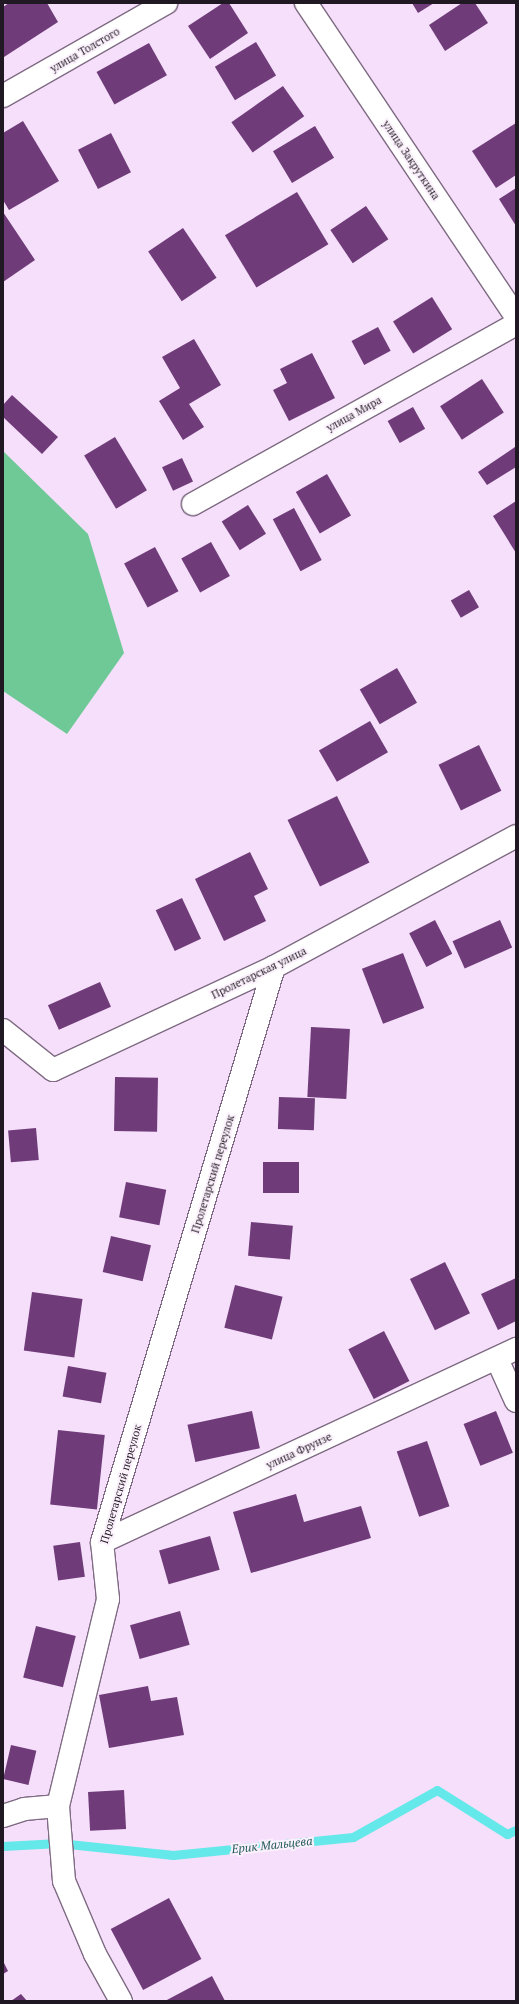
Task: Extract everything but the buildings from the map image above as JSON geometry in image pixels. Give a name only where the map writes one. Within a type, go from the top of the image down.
[{"type":"street","name":"улица Толстого","points":[[3,96],[166,3]]},
{"type":"street","name":"улица Закруткина","points":[[306,3],[516,317]]},
{"type":"street","name":"улица Мира","points":[[192,504],[516,324]]},
{"type":"street","name":"Пролетарская улица","points":[[3,1030],[53,1070],[274,968],[516,836]]},
{"type":"street","name":"Пролетарский переулок","points":[[121,2001],[95,1954],[64,1882],[58,1806],[108,1599],[102,1542],[274,968]]},
{"type":"street","name":"улица Фрунзе","points":[[102,1542],[516,1349]]},
{"type":"street","points":[[497,1359],[516,1401]]},
{"type":"street","points":[[3,1816],[24,1809],[58,1806]]},
{"type":"green space","points":[[3,451],[88,534],[124,653],[67,734],[3,691]]},
{"type":"waterway","name":"Ерик Мальцева","points":[[3,1846],[59,1843],[173,1855],[353,1837],[437,1790],[507,1834],[516,1830]]}]
